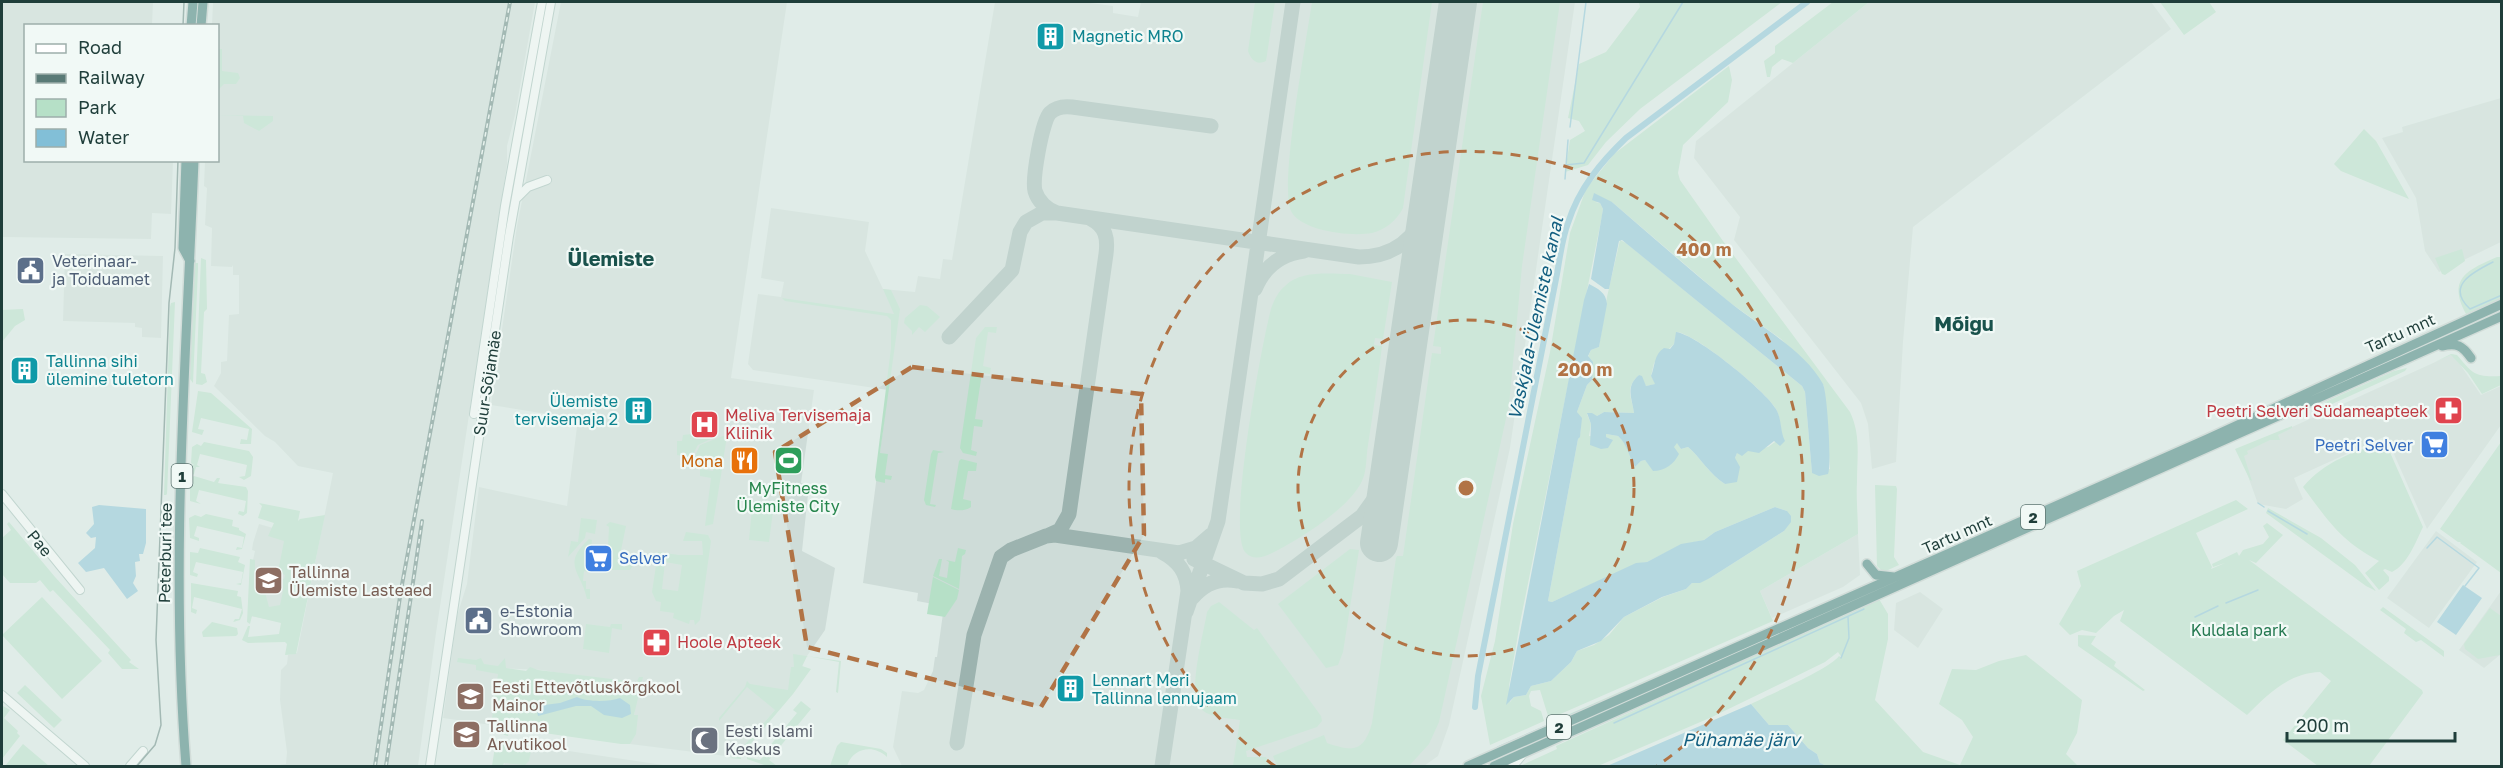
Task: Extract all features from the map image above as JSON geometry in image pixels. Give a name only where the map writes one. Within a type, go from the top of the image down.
[{"type":"highway","points":[[191,24],[193,2]]},
{"type":"highway","points":[[201,24],[203,2]]},
{"type":"highway","points":[[186,162],[183,248],[190,262]]},
{"type":"highway","name":"Peterburi tee","points":[[186,766],[179,549],[194,162]]},
{"type":"highway","name":"Tartu mnt","points":[[1468,766],[1488,762],[2502,304]]},
{"type":"highway","name":"Tartu mnt","points":[[1494,766],[2502,316]]},
{"type":"highway","points":[[2428,349],[2458,345],[2465,349],[2470,358]]},
{"type":"highway","points":[[1867,564],[1879,577],[1896,577]]},
{"type":"main road","name":"Suur-Sõjamäe","points":[[430,766],[506,206],[543,2]]},
{"type":"main road","name":"Suur-Sõjamäe","points":[[478,414],[551,2]]},
{"type":"main road","points":[[516,201],[528,187],[547,180]]},
{"type":"main road","name":"Pae","points":[[2,494],[81,590]]},
{"type":"main road","points":[[2,694],[85,766]]},
{"type":"main road","points":[[130,766],[142,751]]},
{"type":"main road","points":[[1513,766],[1523,754]]},
{"type":"main road","points":[[1488,762],[1494,766]]},
{"type":"highlighted area","points":[[912,367],[1141,394],[1144,535],[1041,707],[807,647],[775,452]]},
{"type":"shaded area","points":[[2,2],[153,2],[152,24],[24,24],[24,162],[173,162],[171,214],[152,213],[151,239],[2,237]]},
{"type":"shaded area","points":[[213,2],[535,2],[515,115],[507,146],[507,164],[418,766],[271,766],[286,764],[287,752],[280,700],[281,670],[287,664],[288,655],[297,653],[333,473],[298,466],[214,386],[221,373],[221,362],[227,361],[229,315],[239,314],[239,275],[233,275],[233,265],[232,267],[211,266],[212,228],[205,225],[207,188],[204,186],[205,162],[219,162],[219,24],[212,24]]},
{"type":"shaded area","points":[[561,2],[787,2],[731,378],[814,390],[801,483],[809,485],[802,551],[835,568],[825,630],[807,656],[790,693],[734,757],[630,744],[638,687],[542,670],[500,668],[491,725],[443,718],[457,616],[467,584],[479,487],[567,506],[578,419],[491,405],[517,226]]},
{"type":"shaded area","points":[[995,2],[1083,2],[1113,6],[1113,13],[1138,17],[1141,2],[1575,2],[1510,448],[1449,725],[1438,756],[1424,766],[902,766],[893,747],[902,691],[918,693],[924,690],[933,671],[935,657],[937,657],[944,606],[917,601],[918,593],[863,583],[888,390],[753,370],[748,364],[758,294],[781,297],[784,282],[761,278],[771,208],[869,222],[865,251],[883,289],[915,292],[918,276],[940,279],[943,259],[952,260]]},
{"type":"shaded area","points":[[1869,2],[2151,2],[2171,29],[1913,227],[1896,462],[1872,469],[1868,424],[1861,403],[1734,240],[1740,217],[1694,158],[1696,141]]},
{"type":"shaded area","points":[[2501,98],[2501,242],[2439,272],[2425,251],[2416,198],[2382,138],[2403,132],[2402,127]]},
{"type":"shaded area","points":[[65,254],[163,256],[161,338],[142,337],[142,328],[135,327],[135,323],[63,321]]},
{"type":"shaded area","points":[[2453,354],[2481,395],[2501,386],[2501,425],[2427,529],[2386,436],[2294,478],[2303,499],[2286,509],[2258,504],[2239,451]]},
{"type":"shaded area","name":"Tallinna Ülemiste Lasteaed","points":[[275,523],[293,543],[280,622],[250,616],[251,569],[255,551],[252,550],[253,543],[259,524],[273,528]]},
{"type":"shaded area","points":[[2436,531],[2477,562],[2429,628],[2387,598]]},
{"type":"shaded area","points":[[1858,534],[1860,575],[1843,587],[1772,618],[1760,591]]},
{"type":"shaded area","points":[[2501,591],[2501,654],[2484,668],[2459,650]]},
{"type":"shaded area","points":[[1920,592],[1943,609],[1918,648],[1894,630],[1896,603]]},
{"type":"shaded area","points":[[508,742],[670,766],[504,766]]},
{"type":"green space","points":[[1255,2],[1275,2],[1266,61],[1259,63],[1252,59],[1248,51]]},
{"type":"green space","points":[[1312,2],[1432,2],[1403,208],[1390,224],[1372,233],[1340,233],[1315,228],[1296,218],[1291,211],[1288,196],[1291,143]]},
{"type":"green space","points":[[1483,2],[1560,2],[1522,266],[1509,405],[1439,722],[1429,744],[1409,766],[1277,766],[1273,756],[1324,735],[1327,743],[1344,748],[1356,747],[1365,740],[1372,723],[1396,558],[1403,556],[1432,353],[1441,354],[1441,347],[1433,346]]},
{"type":"green space","points":[[1639,2],[1782,2],[1640,109],[1606,142],[1588,165],[1565,172],[1570,140],[1585,131],[1579,121],[1568,118],[1579,64],[1606,52],[1640,7]]},
{"type":"green space","points":[[1833,2],[1869,2],[1793,63],[1782,59],[1772,67],[1770,77],[1767,77],[1764,61],[1775,53],[1775,46]]},
{"type":"green space","points":[[2160,2],[2209,2],[2216,12],[2184,35]]},
{"type":"green space","points":[[219,49],[222,49],[222,71],[238,73],[240,78],[236,84],[224,84],[219,89]]},
{"type":"green space","points":[[1729,66],[1732,80],[1728,102],[1683,145],[1678,173],[1680,180],[1723,241],[1850,412],[1856,429],[1858,446],[1858,534],[1760,591],[1773,621],[1549,719],[1540,690],[1531,691],[1529,696],[1531,706],[1541,711],[1544,721],[1490,745],[1481,696],[1495,641],[1513,524],[1550,352],[1570,233],[1586,189],[1614,154]],"holes":[[[1595,202],[1612,202],[1729,302],[1781,339],[1824,386],[1830,469],[1812,473],[1805,392],[1802,386],[1620,240],[1599,347],[1591,350],[1588,357],[1592,380],[1587,385],[1577,412],[1580,433],[1548,601],[1552,602],[1636,564],[1647,562],[1681,545],[1704,540],[1715,532],[1775,507],[1787,511],[1784,531],[1710,578],[1692,583],[1686,589],[1663,597],[1624,617],[1609,635],[1594,645],[1577,651],[1571,662],[1551,681],[1531,686],[1526,695],[1514,697],[1510,702],[1509,686],[1520,623],[1602,216],[1603,209],[1600,203]],[[1677,332],[1699,342],[1730,365],[1759,390],[1776,409],[1782,437],[1768,447],[1737,453],[1725,484],[1688,447],[1681,449],[1677,442],[1654,471],[1645,460],[1635,467],[1628,449],[1618,436],[1606,434],[1606,437],[1611,439],[1589,436],[1591,424],[1587,414],[1597,416],[1604,412],[1634,413],[1630,393],[1634,380],[1639,375],[1646,386],[1656,384],[1651,376],[1654,363],[1674,344]]]},
{"type":"green space","points":[[219,115],[273,116],[273,121],[259,131],[244,123],[243,116]]},
{"type":"green space","points":[[2364,129],[2376,141],[2409,199],[2341,171],[2334,164]]},
{"type":"green space","points":[[2462,249],[2465,261],[2445,275],[2442,274],[2435,258]]},
{"type":"green space","points":[[2501,257],[2501,299],[2466,314],[2459,292],[2463,277],[2477,266]]},
{"type":"green space","points":[[201,258],[206,260],[207,309],[204,312],[201,373],[205,374],[207,382],[202,385],[196,384]]},
{"type":"green space","points":[[195,263],[198,263],[198,269],[193,383],[190,379]]},
{"type":"green space","points":[[1316,274],[1350,274],[1392,282],[1383,339],[1375,338],[1374,345],[1382,346],[1364,477],[1347,501],[1325,520],[1278,550],[1261,557],[1253,557],[1245,552],[1241,536],[1240,509],[1248,435],[1271,309],[1280,291],[1299,277]]},
{"type":"green space","points":[[883,289],[891,290],[900,309],[880,453],[888,454],[885,475],[892,476],[891,480],[885,479],[885,483],[876,481],[875,477],[891,348],[891,320],[887,316],[785,301],[782,298],[894,314]]},
{"type":"green space","points":[[175,302],[167,494],[164,495],[170,307],[171,303]]},
{"type":"green space","points":[[920,305],[927,306],[940,317],[925,332],[919,327],[912,335],[912,331],[904,323],[905,318]]},
{"type":"green space","points":[[23,309],[25,320],[15,326],[2,342],[2,310]]},
{"type":"green space","points":[[985,327],[997,327],[996,333],[988,332],[983,366],[991,368],[990,374],[982,373],[975,419],[983,420],[982,427],[974,426],[971,450],[977,452],[976,456],[963,453],[960,448],[976,338]]},
{"type":"green space","points":[[2451,354],[2457,355],[2467,367],[2480,375],[2501,376],[2501,385],[2482,394],[2468,373],[2451,355],[2435,362]]},
{"type":"green space","points":[[2407,368],[2405,371],[2321,409],[2325,402],[2394,371]]},
{"type":"green space","points":[[198,391],[211,393],[252,429],[251,444],[240,444],[241,439],[247,440],[249,429],[201,418],[198,429],[204,430],[202,435],[192,432]]},
{"type":"green space","points":[[2292,426],[2278,435],[2280,440],[2270,440],[2247,451],[2248,454],[2244,456],[2252,481],[2250,480],[2235,449]]},
{"type":"green space","points":[[699,433],[713,436],[713,438],[698,445],[691,458],[677,455],[677,441],[682,441],[683,435]]},
{"type":"green space","points":[[727,436],[723,461],[719,463],[694,458],[700,445]]},
{"type":"green space","points":[[2385,441],[2423,527],[2402,564],[2392,572],[2383,570],[2389,577],[2389,581],[2379,590],[2365,573],[2379,561],[2345,538],[2303,487],[2330,464]]},
{"type":"green space","points":[[204,442],[249,451],[253,457],[251,476],[244,480],[239,477],[245,476],[247,465],[200,454],[197,465],[200,467],[196,467],[191,476],[191,465],[194,465],[191,463],[192,447],[197,444],[201,446]]},
{"type":"green space","points":[[2501,442],[2501,573],[2440,529]]},
{"type":"green space","points":[[933,450],[944,452],[938,453],[930,504],[936,505],[935,507],[926,505],[924,500]]},
{"type":"green space","points":[[961,459],[977,463],[976,471],[968,471],[963,499],[971,501],[971,507],[959,510],[951,509]]},
{"type":"green space","points":[[714,467],[722,469],[713,524],[705,526],[711,478],[700,476],[700,469],[713,471]]},
{"type":"green space","points":[[194,476],[214,482],[220,478],[218,483],[246,487],[248,491],[247,513],[243,516],[238,514],[239,511],[244,512],[246,501],[199,490],[196,501],[201,504],[190,501],[190,479]]},
{"type":"green space","points":[[1875,485],[1896,486],[1897,489],[1894,557],[1899,565],[1888,570],[1881,570],[1877,566]]},
{"type":"green space","name":"Kuldala park","points":[[2236,500],[2248,509],[2196,533],[2211,569],[2225,563],[2213,567],[2212,564],[2237,552],[2239,556],[2243,550],[2263,544],[2269,537],[2263,526],[2267,523],[2283,535],[2256,563],[2249,560],[2422,690],[2423,693],[2369,766],[2318,766],[2283,740],[2331,681],[2320,672],[2298,676],[2280,686],[2247,715],[2120,621],[2124,610],[2096,633],[2082,630],[2070,635],[2059,624],[2081,586],[2077,571]]},
{"type":"green space","points":[[259,503],[300,511],[298,521],[325,515],[296,654],[285,655],[287,644],[285,642],[248,643],[242,640],[248,626],[250,626],[248,637],[279,634],[281,623],[252,616],[250,624],[247,622],[250,559],[255,560],[255,574],[263,585],[269,607],[280,605],[283,591],[279,577],[284,579],[285,575],[278,572],[284,541],[268,536],[274,523],[258,518],[262,506]]},
{"type":"green space","points":[[752,508],[773,511],[769,542],[749,540]]},
{"type":"green space","points":[[2268,508],[2321,538],[2355,565],[2376,591],[2266,513]]},
{"type":"green space","points":[[206,514],[233,520],[232,526],[246,534],[242,549],[236,550],[237,547],[242,548],[244,537],[197,526],[194,536],[199,538],[199,541],[190,538],[189,518]]},
{"type":"green space","points":[[581,518],[597,520],[595,534],[586,532],[585,538],[568,557],[571,541],[578,542]]},
{"type":"green space","points":[[9,522],[55,577],[131,660],[129,662],[139,669],[122,669],[108,653],[110,650],[53,590],[50,592],[40,580],[36,583],[10,583],[2,574],[2,538],[11,530],[7,524]]},
{"type":"green space","points":[[610,522],[626,526],[619,560],[634,563],[630,570],[605,570],[608,554],[611,554],[612,548],[608,547],[609,527],[606,525]]},
{"type":"green space","points":[[686,532],[708,535],[711,541],[700,620],[695,625],[694,620],[690,620],[689,624],[673,618],[674,613],[660,611],[661,602],[656,601],[652,592],[658,552],[703,555],[702,541],[683,541]],"holes":[[[665,562],[682,565],[678,591],[662,589]]]},
{"type":"green space","points":[[589,539],[592,540],[588,572],[584,571],[583,581],[586,581],[586,589],[590,589],[590,599],[587,599],[574,562],[576,555]]},
{"type":"green space","points":[[200,548],[240,557],[238,562],[245,565],[241,585],[236,584],[241,583],[243,572],[196,562],[193,572],[198,574],[197,577],[190,575],[190,552],[198,553]]},
{"type":"green space","points":[[958,548],[966,550],[962,556],[959,589],[933,576],[939,559],[942,559],[939,576],[947,578],[949,562],[946,560],[955,562]]},
{"type":"green space","points":[[1350,549],[1359,550],[1343,652],[1338,665],[1326,668],[1278,604]]},
{"type":"green space","points":[[933,577],[959,590],[957,599],[945,617],[927,614]]},
{"type":"green space","points":[[191,583],[238,591],[237,596],[241,597],[243,613],[240,620],[233,622],[239,619],[242,609],[194,597],[192,608],[197,610],[196,614],[191,612]]},
{"type":"green space","points":[[42,597],[102,661],[62,699],[2,635]]},
{"type":"green space","points":[[1879,599],[1888,614],[1888,639],[1875,700],[1923,752],[1960,765],[1973,737],[1962,720],[1939,704],[1952,669],[1976,670],[1999,661],[2026,655],[2082,700],[2077,733],[2066,754],[2078,766],[1827,766],[1820,763],[1817,754],[1808,748],[1788,725],[1769,725],[1751,704],[1812,675],[1839,656],[1842,658],[1838,652],[1825,662],[1712,717],[1598,766],[1520,766],[1557,749],[1556,746]]},
{"type":"green space","points":[[1830,600],[1553,725],[1551,722]]},
{"type":"green space","points":[[1219,602],[1254,630],[1257,628],[1321,716],[1322,721],[1317,727],[1246,751],[1247,757],[1266,757],[1271,766],[1233,766],[1240,720],[1208,714],[1200,708],[1196,700],[1196,676],[1207,612],[1211,606]]},
{"type":"green space","points":[[2383,607],[2444,651],[2444,657],[2421,640],[2416,642],[2404,633],[2406,629],[2380,610]]},
{"type":"green space","points":[[2490,608],[2501,616],[2501,653],[2478,659],[2465,649],[2464,644]]},
{"type":"green space","points":[[212,622],[237,628],[238,634],[236,636],[203,637],[202,632]]},
{"type":"green space","points":[[586,624],[610,627],[611,624],[622,624],[622,630],[612,628],[609,653],[583,649]]},
{"type":"green space","points":[[2078,635],[2096,636],[2091,644],[2116,662],[2114,666],[2145,690],[2143,691],[2078,646]]},
{"type":"green space","points":[[793,654],[807,656],[802,666],[811,669],[742,754],[741,759],[729,758],[734,757],[775,710],[747,687],[719,721],[719,718],[745,687],[747,681],[750,684],[788,690],[791,667],[794,667]]},
{"type":"green space","points":[[808,656],[841,661],[838,693],[836,692],[839,662]]},
{"type":"green space","points":[[458,658],[476,660],[481,658],[484,664],[498,666],[505,658],[506,668],[526,671],[530,667],[538,670],[628,681],[635,685],[639,677],[643,677],[634,715],[638,715],[636,734],[630,744],[621,744],[509,728],[508,736],[501,734],[504,727],[491,725],[498,674],[476,670],[476,665],[457,662]]},
{"type":"green space","points":[[25,685],[62,720],[54,728],[17,693]]},
{"type":"green space","points":[[801,701],[811,709],[769,760],[777,766],[767,766],[747,759],[747,757],[760,760],[797,713],[793,710]]},
{"type":"green space","points":[[3,706],[10,710],[4,718],[18,731],[20,736],[2,759]]},
{"type":"green space","points":[[496,740],[532,745],[529,761],[525,765],[504,763],[503,766],[492,766]]},
{"type":"green space","points":[[841,742],[881,749],[887,753],[887,757],[870,749],[854,755],[847,766],[830,766],[837,746]]},
{"type":"green space","points":[[23,744],[49,766],[5,766]]},
{"type":"water","points":[[1594,193],[1612,202],[1727,300],[1779,338],[1815,371],[1825,390],[1829,444],[1828,474],[1819,476],[1812,473],[1805,392],[1802,386],[1622,240],[1619,241],[1609,289],[1605,289],[1591,279],[1603,209],[1600,203],[1592,200]]},
{"type":"water","points":[[1589,284],[1603,294],[1607,304],[1599,347],[1591,350],[1588,356],[1593,362],[1592,380],[1587,385],[1577,412],[1582,418],[1580,437],[1548,601],[1552,602],[1636,563],[1647,562],[1681,544],[1704,540],[1715,532],[1775,507],[1787,511],[1791,516],[1791,522],[1784,531],[1710,578],[1700,583],[1692,583],[1686,589],[1662,597],[1624,617],[1601,641],[1577,651],[1571,662],[1551,681],[1531,686],[1526,695],[1514,697],[1506,705],[1584,300]]},
{"type":"water","points":[[1676,332],[1686,335],[1714,352],[1759,390],[1778,413],[1785,441],[1780,446],[1774,441],[1759,453],[1748,451],[1742,456],[1737,453],[1735,458],[1740,467],[1737,482],[1725,484],[1714,476],[1688,447],[1681,449],[1677,443],[1674,447],[1679,454],[1675,461],[1657,471],[1653,471],[1645,460],[1635,467],[1618,436],[1606,434],[1606,437],[1613,440],[1608,448],[1601,449],[1590,445],[1591,424],[1587,413],[1597,416],[1604,412],[1634,413],[1630,393],[1632,384],[1639,375],[1642,376],[1646,386],[1655,384],[1651,376],[1657,357],[1664,348],[1670,349],[1674,344]]},
{"type":"water","points":[[99,505],[146,509],[146,543],[143,554],[139,554],[140,561],[135,562],[136,576],[133,583],[138,591],[127,599],[104,568],[86,572],[78,563],[95,548],[96,537],[91,538],[86,533],[94,524],[92,507]]},
{"type":"water","points":[[2463,585],[2482,598],[2456,635],[2437,622]]},
{"type":"water","points":[[577,697],[598,701],[620,698],[630,705],[631,714],[622,718],[604,715],[591,706],[576,706],[538,716],[536,706],[560,703]]},
{"type":"water","name":"Pühamäe järv","points":[[1751,704],[1769,725],[1788,725],[1808,748],[1817,754],[1820,763],[1827,766],[1607,766]]},
{"type":"waterway","points":[[1570,127],[1586,2]]},
{"type":"waterway","points":[[1565,165],[1584,163],[1683,2]]},
{"type":"waterway","name":"Vaskjala-Ülemiste kanal","points":[[1475,707],[1478,676],[1563,242],[1578,198],[1600,166],[1626,138],[1807,2]]},
{"type":"waterway","points":[[1565,179],[1568,140]]},
{"type":"waterway","points":[[2493,262],[2470,275],[2461,287],[2460,293],[2470,309],[2502,295]]},
{"type":"waterway","points":[[2258,503],[2264,507]]},
{"type":"waterway","points":[[2268,511],[2307,534]]},
{"type":"waterway","points":[[2427,548],[2437,537],[2479,568],[2465,586]]},
{"type":"waterway","points":[[2226,603],[2258,590]]},
{"type":"waterway","points":[[2195,617],[2218,606]]},
{"type":"waterway","points":[[1614,723],[1864,609]]},
{"type":"waterway","points":[[1841,658],[1849,638],[1848,617]]},
{"type":"waterway","points":[[1552,723],[1598,703]]},
{"type":"waterway","points":[[1498,747],[1546,726]]},
{"type":"taxiway","points":[[1186,612],[1218,521],[1293,2]]},
{"type":"taxiway","points":[[1211,126],[1072,107],[1057,108],[1047,118],[1038,150],[1034,185],[1036,195],[1046,207],[1057,213],[1359,257],[1383,254],[1402,244],[1418,227],[1428,206]]},
{"type":"taxiway","points":[[949,337],[1012,270],[1020,232],[1026,222],[1042,213],[1057,213]]},
{"type":"taxiway","points":[[1049,535],[1060,530],[1069,514],[1106,254],[1107,243],[1103,229],[1091,219]]},
{"type":"taxiway","points":[[1255,289],[1263,274],[1274,263],[1288,255],[1304,251]]},
{"type":"taxiway","points":[[1194,559],[1244,583],[1262,584],[1279,579],[1362,516],[1382,488],[1390,468]]},
{"type":"taxiway","points":[[957,743],[974,635],[1001,557],[1011,550],[1046,536],[1055,535],[1179,553],[1196,548],[1211,535]]},
{"type":"taxiway","points":[[1162,552],[1181,568],[1188,591],[1162,766]]},
{"type":"taxiway","points":[[1192,598],[1212,583],[1224,580],[1237,581]]},
{"type":"runway","points":[[1379,543],[1458,2]]},
{"type":"tram line","points":[[183,24],[184,2]]},
{"type":"tram line","points":[[137,766],[155,745],[161,725],[156,640],[169,303],[175,248],[178,162]]},
{"type":"railway","points":[[375,766],[401,590],[510,2]]},
{"type":"railway","points":[[386,766],[422,521]]},
{"type":"place","name":"Magnetic MRO","points":[[1051,36]]},
{"type":"place","name":"Veterinaar- ja Toiduamet","points":[[31,270]]},
{"type":"place","name":"Tallinna sihi ülemine tuletorn","points":[[25,370]]},
{"type":"place","name":"Ülemiste tervisemaja 2","points":[[639,410]]},
{"type":"place","name":"Peetri Selveri Südameapteek","points":[[2449,411]]},
{"type":"place","name":"Meliva Tervisemaja Kliinik","points":[[704,424]]},
{"type":"place","name":"Peetri Selver","points":[[2434,445]]},
{"type":"place","name":"MyFitness Ülemiste City","points":[[788,460]]},
{"type":"place","name":"Mona","points":[[744,461]]},
{"type":"place","name":"Selver","points":[[598,558]]},
{"type":"place","name":"Tallinna Ülemiste Lasteaed","points":[[268,581]]},
{"type":"place","name":"e-Estonia Showroom","points":[[479,620]]},
{"type":"place","name":"Hoole Apteek","points":[[656,642]]},
{"type":"place","name":"Lennart Meri Tallinna lennujaam","points":[[1071,689]]},
{"type":"place","name":"Eesti Ettevõtluskõrgkool Mainor","points":[[471,696]]},
{"type":"place","name":"Tallinna Arvutikool","points":[[466,735]]},
{"type":"place","name":"Eesti Islami Keskus","points":[[704,740]]},
{"type":"district","name":"Ülemiste","points":[[611,258]]},
{"type":"district","name":"Mõigu","points":[[1964,323]]}]
